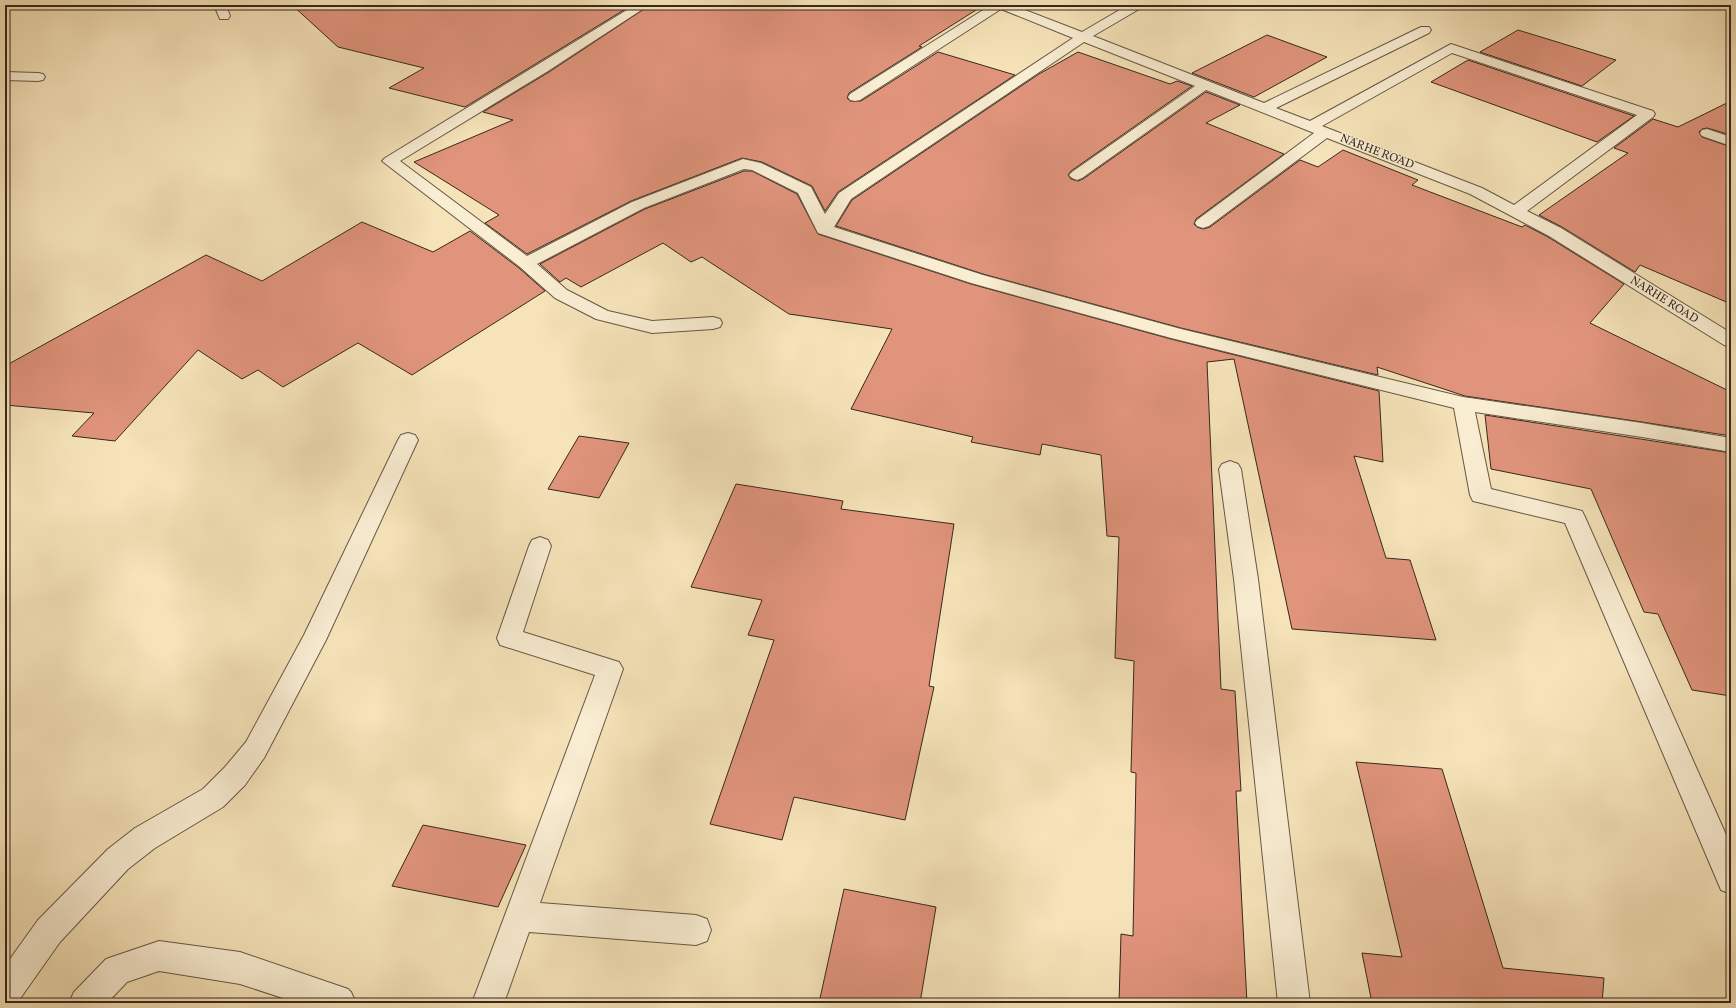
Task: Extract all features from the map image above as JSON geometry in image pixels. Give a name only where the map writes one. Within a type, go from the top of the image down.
[{"type":"street","points":[[643,5],[390,161],[526,263],[561,294],[602,314],[652,327],[713,323]]},
{"type":"street","points":[[855,98],[1000,5]]},
{"type":"street","name":"NARHE ROAD","points":[[1000,5],[1476,191],[1554,232],[1731,341]]},
{"type":"street","points":[[824,229],[845,196],[1083,37],[1136,5]]},
{"type":"street","points":[[1265,108],[1425,30]]},
{"type":"street","points":[[1202,223],[1318,129],[1451,48],[1648,114],[1516,211]]},
{"type":"street","points":[[5,76],[38,77]]},
{"type":"street","points":[[1077,175],[1205,85]]},
{"type":"street","points":[[1707,133],[1731,142]]},
{"type":"street","points":[[526,263],[638,205],[743,164],[756,166],[805,190],[824,229],[977,279],[1147,325],[1463,404],[1642,430],[1731,445]]},
{"type":"street","points":[[1463,404],[1481,496],[1574,517],[1731,880]]},
{"type":"street","points":[[5,993],[49,931],[118,859],[145,838],[213,798],[236,776],[255,750],[314,640],[408,440]]},
{"type":"street","points":[[1230,470],[1246,579],[1294,1003]]},
{"type":"street","points":[[488,1003],[610,669],[509,638],[540,546]]},
{"type":"street","points":[[521,916],[696,930]]},
{"type":"street","points":[[85,1003],[117,970],[159,956],[240,968],[337,1000],[340,1003]]},
{"type":"building","points":[[292,5],[632,5],[465,107],[389,88],[424,68],[338,47]]},
{"type":"building","points":[[650,5],[984,5],[919,46],[922,47],[849,93],[847,98],[850,101],[861,101],[938,52],[1015,75],[838,192],[825,211],[812,186],[762,162],[742,158],[631,201],[527,254],[485,223],[499,215],[414,162],[513,120],[483,112],[549,72]]},
{"type":"building","points":[[1518,30],[1616,60],[1582,86],[1480,52]]},
{"type":"building","points":[[1267,35],[1327,57],[1254,97],[1192,73]]},
{"type":"building","points":[[1078,52],[1170,84],[1177,81],[1192,86],[1071,171],[1068,175],[1071,179],[1078,181],[1083,179],[1206,92],[1240,105],[1206,123],[1284,154],[1196,219],[1194,224],[1197,227],[1203,229],[1210,227],[1300,160],[1318,167],[1343,150],[1418,180],[1412,185],[1522,227],[1525,225],[1548,237],[1624,284],[1590,323],[1731,392],[1731,436],[1465,396],[1377,367],[1378,375],[1181,328],[983,274],[836,226],[852,200],[1039,74]]},
{"type":"building","points":[[1468,60],[1634,116],[1597,142],[1431,82]]},
{"type":"building","points":[[1731,101],[1731,135],[1707,128],[1702,129],[1699,132],[1702,137],[1731,147],[1731,304],[1640,265],[1635,272],[1562,227],[1539,215],[1628,153],[1614,148],[1653,119],[1678,127]]},
{"type":"building","points":[[744,171],[752,171],[797,194],[818,234],[971,284],[1171,339],[1379,391],[1383,462],[1354,456],[1386,558],[1410,560],[1436,640],[1292,629],[1234,359],[1207,362],[1221,689],[1235,691],[1241,791],[1236,791],[1247,1003],[1119,1003],[1121,934],[1133,936],[1136,773],[1131,772],[1134,661],[1115,658],[1119,537],[1107,536],[1101,455],[1042,444],[1040,455],[971,442],[973,437],[851,409],[892,329],[789,314],[702,257],[691,262],[663,243],[581,287],[566,278],[560,282],[540,264],[645,209]]},
{"type":"building","points":[[362,222],[433,252],[470,231],[519,268],[545,291],[412,375],[358,343],[283,387],[258,370],[242,379],[198,350],[115,441],[72,436],[94,413],[5,405],[5,366],[206,255],[262,281]]},
{"type":"building","points":[[1485,415],[1731,453],[1731,696],[1692,690],[1658,614],[1644,612],[1591,489],[1491,469]]},
{"type":"building","points":[[579,436],[629,443],[599,498],[548,489]]},
{"type":"building","points":[[736,484],[843,501],[841,509],[954,524],[929,686],[934,687],[905,820],[794,797],[782,840],[710,824],[774,640],[748,635],[762,600],[691,587]]},
{"type":"building","points":[[1356,762],[1442,769],[1503,968],[1604,978],[1602,1003],[1372,1003],[1362,953],[1402,957]]},
{"type":"building","points":[[423,825],[526,845],[498,907],[392,886]]},
{"type":"building","points":[[844,889],[936,907],[920,1003],[819,1003]]}]
